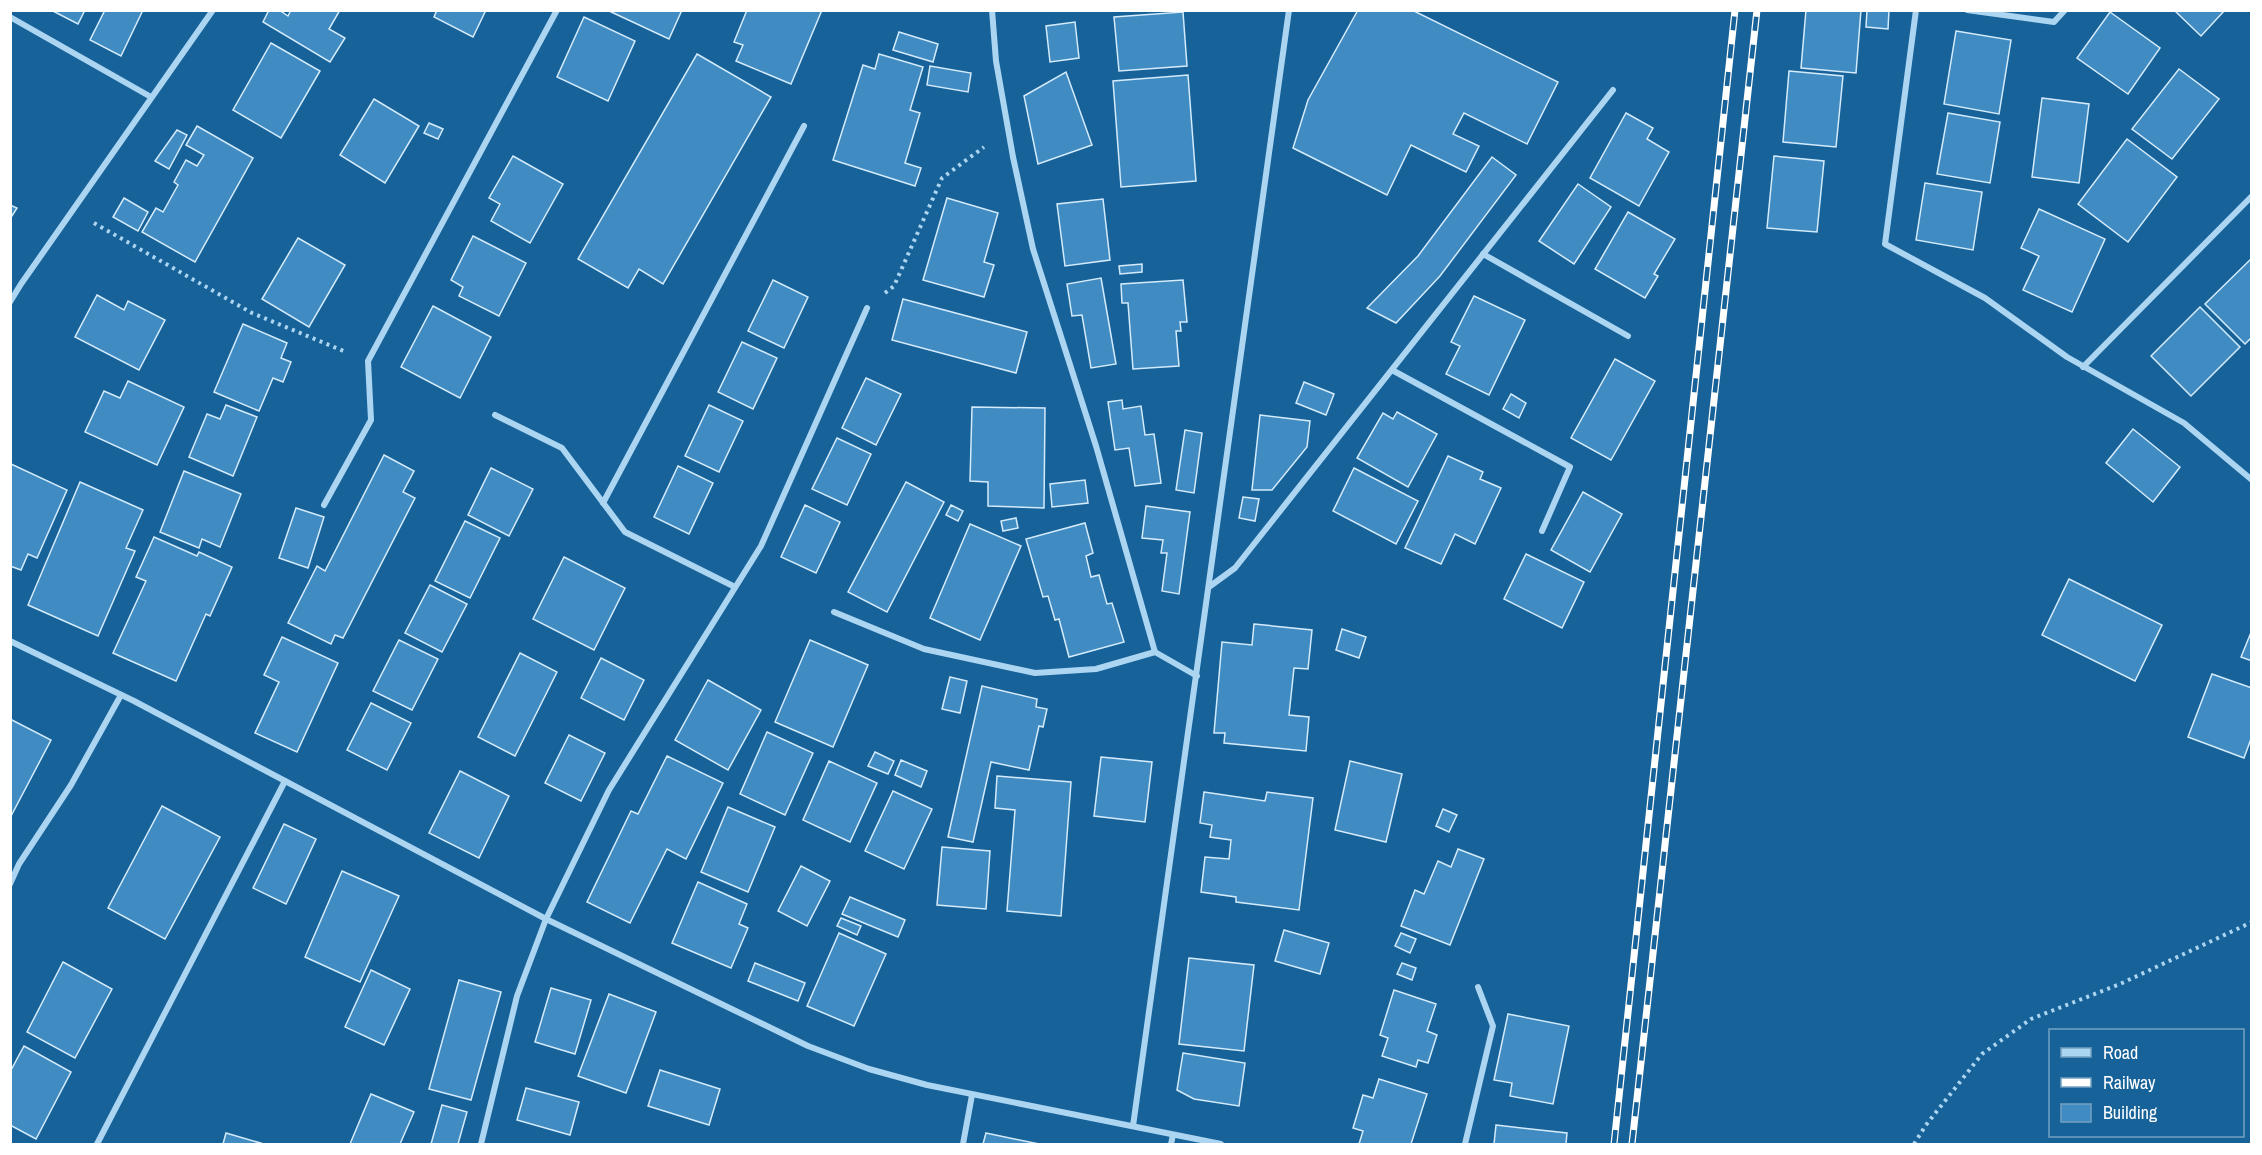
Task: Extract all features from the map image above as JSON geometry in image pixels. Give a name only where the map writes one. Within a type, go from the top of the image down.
[{"type":"street","points":[[10,302],[213,10]]},
{"type":"street","points":[[324,505],[371,420],[368,361],[557,10]]},
{"type":"street","points":[[992,10],[996,61],[1033,249],[1096,446],[1155,652],[1197,676]]},
{"type":"street","points":[[1133,1126],[1289,10]]},
{"type":"street","points":[[1916,10],[1884,244],[1984,298],[2067,357],[2184,423],[2252,480]]},
{"type":"street","points":[[1967,10],[2054,22],[2065,10]]},
{"type":"street","points":[[10,17],[151,97]]},
{"type":"street","points":[[1209,587],[1235,568],[1612,90]]},
{"type":"street","points":[[603,503],[804,126]]},
{"type":"street","points":[[2084,367],[2252,196]]},
{"type":"street","points":[[1483,254],[1628,336]]},
{"type":"street","points":[[481,1144],[517,996],[546,919],[609,790],[761,546],[867,308]]},
{"type":"street","points":[[1392,370],[1570,467],[1542,531]]},
{"type":"street","points":[[495,415],[561,448],[625,532],[735,587]]},
{"type":"street","points":[[834,612],[924,649],[1035,673],[1096,669],[1155,652]]},
{"type":"street","points":[[10,641],[121,695],[546,919],[808,1046],[869,1069],[972,1095],[1221,1144]]},
{"type":"street","points":[[10,884],[19,864],[72,785],[121,695]]},
{"type":"street","points":[[98,1144],[285,781]]},
{"type":"street","points":[[1465,1144],[1493,1026],[1478,987]]},
{"type":"street","points":[[963,1144],[972,1095]]},
{"type":"street","points":[[1171,1144],[1173,1135]]},
{"type":"path","points":[[867,308],[894,286],[942,178],[1008,128]]},
{"type":"path","points":[[72,211],[252,313],[368,361]]},
{"type":"path","points":[[1914,1144],[1926,1125],[1982,1054],[2031,1019],[2120,984],[2252,922]]},
{"type":"building","points":[[51,10],[85,10],[78,24]]},
{"type":"building","points":[[105,10],[143,10],[121,56],[90,40]]},
{"type":"building","points":[[269,10],[279,10],[288,16],[291,10],[340,10],[329,29],[345,38],[330,62],[263,22]]},
{"type":"building","points":[[437,10],[486,10],[473,37],[434,17]]},
{"type":"building","points":[[607,10],[682,10],[669,39]]},
{"type":"building","points":[[747,10],[822,10],[791,84],[736,61],[743,45],[734,42]]},
{"type":"building","points":[[1358,10],[1412,10],[1558,82],[1527,144],[1464,113],[1453,134],[1479,146],[1466,172],[1411,145],[1387,195],[1293,148],[1308,100]]},
{"type":"building","points":[[1806,10],[1861,10],[1856,73],[1801,68]]},
{"type":"building","points":[[1867,10],[1889,10],[1888,29],[1866,27]]},
{"type":"building","points":[[2174,10],[2225,10],[2201,36]]},
{"type":"building","points":[[1183,12],[1187,66],[1119,71],[1114,17]]},
{"type":"building","points":[[2110,12],[2160,48],[2128,94],[2077,58]]},
{"type":"building","points":[[584,17],[635,41],[608,101],[557,77]]},
{"type":"building","points":[[1075,22],[1079,58],[1050,62],[1046,26]]},
{"type":"building","points":[[1956,31],[2011,40],[1999,114],[1944,104]]},
{"type":"building","points":[[899,32],[938,44],[933,62],[893,50]]},
{"type":"building","points":[[271,43],[320,71],[281,138],[233,110]]},
{"type":"building","points":[[697,54],[771,97],[663,284],[639,269],[628,288],[578,259]]},
{"type":"building","points":[[879,54],[923,67],[910,110],[920,113],[905,163],[921,168],[915,186],[833,160],[863,65],[875,69]]},
{"type":"building","points":[[930,66],[971,73],[968,92],[927,85]]},
{"type":"building","points":[[2179,69],[2219,99],[2172,159],[2132,129]]},
{"type":"building","points":[[1789,71],[1843,76],[1836,147],[1783,142]]},
{"type":"building","points":[[1066,72],[1092,145],[1038,164],[1024,96]]},
{"type":"building","points":[[1188,75],[1196,181],[1121,187],[1113,81]]},
{"type":"building","points":[[2042,98],[2089,104],[2079,183],[2032,177]]},
{"type":"building","points":[[374,99],[419,126],[385,183],[340,155]]},
{"type":"building","points":[[1626,113],[1653,128],[1647,139],[1669,152],[1639,206],[1590,178]]},
{"type":"building","points":[[1948,113],[2000,122],[1990,183],[1937,174]]},
{"type":"building","points":[[429,123],[443,129],[438,139],[424,133]]},
{"type":"building","points":[[197,126],[253,158],[195,262],[142,232],[156,208],[163,212],[178,185],[174,182],[186,160],[197,166],[204,155],[186,145]]},
{"type":"building","points":[[177,130],[187,135],[169,169],[155,161]]},
{"type":"building","points":[[2127,139],[2177,177],[2128,242],[2078,204]]},
{"type":"building","points":[[513,156],[563,184],[530,243],[491,221],[500,204],[489,198]]},
{"type":"building","points":[[1774,156],[1824,161],[1817,232],[1767,228]]},
{"type":"building","points":[[1492,157],[1516,175],[1440,276],[1396,323],[1367,308],[1418,256]]},
{"type":"building","points":[[1925,183],[1982,192],[1973,250],[1916,240]]},
{"type":"building","points":[[1578,184],[1611,207],[1574,264],[1539,241]]},
{"type":"building","points":[[124,198],[148,212],[138,231],[113,217]]},
{"type":"building","points":[[947,198],[998,213],[984,262],[994,265],[984,297],[923,280]]},
{"type":"building","points":[[1103,199],[1110,260],[1065,266],[1057,204]]},
{"type":"building","points":[[10,205],[17,208],[10,219]]},
{"type":"building","points":[[2039,209],[2105,239],[2072,312],[2023,290],[2039,256],[2021,248]]},
{"type":"building","points":[[1628,212],[1675,239],[1654,274],[1658,276],[1645,298],[1595,269]]},
{"type":"building","points":[[473,236],[526,263],[499,316],[459,296],[463,287],[451,280]]},
{"type":"building","points":[[298,238],[345,265],[309,327],[262,299]]},
{"type":"building","points":[[2252,258],[2252,337],[2245,344],[2205,304]]},
{"type":"building","points":[[1142,264],[1142,272],[1120,274],[1119,266]]},
{"type":"building","points":[[1101,278],[1116,364],[1091,368],[1082,315],[1072,316],[1067,284]]},
{"type":"building","points":[[773,280],[808,297],[784,348],[748,331]]},
{"type":"building","points":[[1183,280],[1187,322],[1180,322],[1181,331],[1176,331],[1179,366],[1133,369],[1128,303],[1122,303],[1121,284]]},
{"type":"building","points":[[97,295],[124,310],[128,301],[165,320],[139,370],[75,337]]},
{"type":"building","points":[[1474,296],[1525,320],[1489,395],[1446,374],[1460,346],[1451,342]]},
{"type":"building","points":[[903,299],[1027,332],[1016,373],[892,340]]},
{"type":"building","points":[[433,306],[491,337],[460,398],[401,367]]},
{"type":"building","points":[[2200,307],[2240,347],[2191,396],[2151,356]]},
{"type":"building","points":[[243,324],[287,343],[281,358],[291,362],[283,382],[273,378],[259,411],[214,392]]},
{"type":"building","points":[[742,342],[777,358],[753,409],[718,392]]},
{"type":"building","points":[[1615,359],[1655,381],[1611,460],[1571,438]]},
{"type":"building","points":[[866,378],[901,394],[876,445],[842,428]]},
{"type":"building","points":[[128,381],[184,407],[157,465],[85,432],[104,391],[120,398]]},
{"type":"building","points":[[1304,382],[1334,394],[1326,415],[1296,403]]},
{"type":"building","points":[[1511,394],[1526,403],[1519,418],[1503,409]]},
{"type":"building","points":[[1122,400],[1123,409],[1141,406],[1145,435],[1154,434],[1161,483],[1135,486],[1129,448],[1115,450],[1108,402]]},
{"type":"building","points":[[226,405],[257,417],[233,476],[189,457],[207,414],[220,419]]},
{"type":"building","points":[[709,405],[743,421],[719,472],[685,456]]},
{"type":"building","points":[[972,407],[1045,408],[1044,508],[988,506],[988,482],[970,481]]},
{"type":"building","points":[[1397,412],[1437,434],[1408,487],[1357,458],[1383,413],[1393,419]]},
{"type":"building","points":[[1260,415],[1310,421],[1307,447],[1272,490],[1252,490]]},
{"type":"building","points":[[2133,429],[2180,467],[2153,502],[2106,463]]},
{"type":"building","points":[[1185,430],[1202,433],[1194,493],[1176,490]]},
{"type":"building","points":[[837,438],[871,454],[847,505],[812,489]]},
{"type":"building","points":[[384,455],[414,471],[403,492],[415,498],[343,638],[335,635],[331,644],[288,623],[317,566],[325,571]]},
{"type":"building","points":[[1448,456],[1483,472],[1480,479],[1501,488],[1475,544],[1455,534],[1441,564],[1405,548]]},
{"type":"building","points":[[11,464],[67,490],[37,558],[28,554],[21,570],[10,566]]},
{"type":"building","points":[[678,466],[713,483],[689,534],[654,517]]},
{"type":"building","points":[[491,468],[533,489],[509,536],[468,515]]},
{"type":"building","points":[[1354,468],[1418,501],[1396,544],[1333,511]]},
{"type":"building","points":[[184,471],[241,494],[220,547],[202,539],[199,548],[160,532]]},
{"type":"building","points":[[1085,480],[1088,503],[1052,507],[1050,484]]},
{"type":"building","points":[[80,482],[143,510],[126,548],[135,551],[98,636],[28,605]]},
{"type":"building","points":[[906,482],[944,502],[887,612],[848,592]]},
{"type":"building","points":[[1583,492],[1622,514],[1590,572],[1551,550]]},
{"type":"building","points":[[1243,497],[1259,499],[1255,521],[1239,518]]},
{"type":"building","points":[[805,505],[840,522],[816,573],[781,557]]},
{"type":"building","points":[[951,505],[963,511],[958,521],[946,515]]},
{"type":"building","points":[[1146,506],[1190,512],[1179,594],[1162,591],[1167,553],[1161,553],[1163,540],[1142,538]]},
{"type":"building","points":[[296,508],[324,517],[308,568],[279,558]]},
{"type":"building","points":[[1016,518],[1018,528],[1003,531],[1001,521]]},
{"type":"building","points":[[465,521],[500,538],[470,598],[435,581]]},
{"type":"building","points":[[1085,523],[1093,553],[1086,556],[1091,577],[1099,575],[1107,604],[1112,603],[1124,642],[1069,657],[1059,619],[1055,620],[1048,596],[1043,597],[1026,539]]},
{"type":"building","points":[[970,524],[1021,546],[980,640],[930,618]]},
{"type":"building","points":[[154,537],[197,556],[199,552],[232,567],[210,616],[206,614],[176,681],[113,653],[146,581],[136,577]]},
{"type":"building","points":[[1526,554],[1584,582],[1562,628],[1504,599]]},
{"type":"building","points":[[564,557],[625,588],[594,650],[533,619]]},
{"type":"building","points":[[2069,579],[2162,625],[2135,681],[2042,635]]},
{"type":"building","points":[[430,585],[467,604],[442,652],[405,633]]},
{"type":"building","points":[[1254,624],[1312,630],[1308,669],[1294,668],[1289,715],[1309,717],[1306,751],[1224,743],[1225,733],[1214,733],[1222,642],[1252,645]]},
{"type":"building","points":[[1342,629],[1366,637],[1359,658],[1336,650]]},
{"type":"building","points":[[2252,630],[2252,661],[2241,657]]},
{"type":"building","points":[[282,637],[338,663],[297,752],[255,733],[279,682],[264,675]]},
{"type":"building","points":[[399,640],[438,659],[412,710],[373,691]]},
{"type":"building","points":[[810,640],[868,665],[833,747],[775,722]]},
{"type":"building","points":[[520,653],[557,672],[515,756],[478,737]]},
{"type":"building","points":[[601,658],[644,680],[624,720],[581,698]]},
{"type":"building","points":[[2212,674],[2252,688],[2252,736],[2244,758],[2188,737]]},
{"type":"building","points":[[950,677],[967,681],[960,713],[942,709]]},
{"type":"building","points":[[708,680],[761,710],[728,770],[675,740]]},
{"type":"building","points":[[982,686],[1037,699],[1036,707],[1047,709],[1043,727],[1039,726],[1029,770],[991,762],[973,842],[948,837]]},
{"type":"building","points":[[371,703],[411,723],[387,770],[347,750]]},
{"type":"building","points":[[10,719],[51,740],[10,818]]},
{"type":"building","points":[[767,732],[813,753],[785,815],[740,794]]},
{"type":"building","points":[[569,735],[605,753],[581,801],[545,783]]},
{"type":"building","points":[[875,752],[894,761],[888,774],[868,766]]},
{"type":"building","points":[[667,756],[723,783],[686,859],[667,849],[630,923],[587,902],[631,811],[638,814]]},
{"type":"building","points":[[1101,757],[1152,762],[1145,822],[1094,816]]},
{"type":"building","points":[[901,760],[927,771],[921,787],[895,775]]},
{"type":"building","points":[[829,761],[877,783],[850,842],[803,820]]},
{"type":"building","points":[[1350,761],[1402,774],[1386,842],[1335,830]]},
{"type":"building","points":[[460,771],[509,796],[479,858],[429,833]]},
{"type":"building","points":[[997,776],[1071,782],[1061,916],[1007,911],[1015,810],[995,808]]},
{"type":"building","points":[[893,791],[932,809],[904,869],[865,851]]},
{"type":"building","points":[[1204,792],[1265,801],[1267,792],[1313,798],[1299,910],[1236,902],[1236,897],[1201,892],[1205,857],[1229,859],[1231,840],[1210,837],[1212,825],[1200,823]]},
{"type":"building","points":[[162,806],[220,837],[165,939],[108,908]]},
{"type":"building","points":[[728,807],[775,827],[748,892],[701,872]]},
{"type":"building","points":[[1443,809],[1457,815],[1449,832],[1436,826]]},
{"type":"building","points":[[284,824],[316,839],[286,904],[253,888]]},
{"type":"building","points":[[942,847],[990,851],[986,909],[937,905]]},
{"type":"building","points":[[1458,849],[1484,859],[1450,945],[1401,926],[1415,890],[1424,894],[1438,861],[1451,867]]},
{"type":"building","points":[[801,866],[830,881],[807,926],[778,911]]},
{"type":"building","points":[[342,871],[399,896],[360,982],[305,957]]},
{"type":"building","points":[[698,882],[747,904],[739,924],[748,928],[731,968],[672,943]]},
{"type":"building","points":[[850,897],[905,920],[898,937],[842,914]]},
{"type":"building","points":[[841,918],[861,926],[857,935],[837,926]]},
{"type":"building","points":[[1284,930],[1329,943],[1320,974],[1275,961]]},
{"type":"building","points":[[839,933],[886,954],[854,1026],[807,1006]]},
{"type":"building","points":[[1401,933],[1416,939],[1410,953],[1395,946]]},
{"type":"building","points":[[1189,958],[1254,965],[1244,1051],[1179,1044]]},
{"type":"building","points":[[63,962],[112,989],[75,1058],[27,1032]]},
{"type":"building","points":[[755,963],[805,983],[798,1001],[748,981]]},
{"type":"building","points":[[1402,963],[1416,968],[1412,980],[1397,974]]},
{"type":"building","points":[[371,970],[410,989],[384,1045],[345,1027]]},
{"type":"building","points":[[459,980],[501,992],[471,1100],[429,1089]]},
{"type":"building","points":[[551,988],[591,1000],[575,1054],[535,1042]]},
{"type":"building","points":[[1394,990],[1436,1004],[1427,1031],[1437,1035],[1428,1063],[1418,1060],[1416,1067],[1382,1056],[1388,1038],[1380,1035]]},
{"type":"building","points":[[609,994],[656,1012],[626,1093],[578,1076]]},
{"type":"building","points":[[1508,1014],[1569,1026],[1553,1104],[1510,1096],[1512,1083],[1494,1080]]},
{"type":"building","points":[[24,1046],[71,1072],[36,1139],[10,1125],[10,1072]]},
{"type":"building","points":[[1183,1053],[1245,1063],[1239,1106],[1194,1099],[1177,1090]]},
{"type":"building","points":[[660,1070],[720,1089],[709,1125],[648,1106]]},
{"type":"building","points":[[1379,1079],[1427,1094],[1411,1144],[1359,1144],[1363,1131],[1353,1128],[1363,1095],[1373,1098]]},
{"type":"building","points":[[526,1088],[579,1102],[570,1135],[517,1120]]},
{"type":"building","points":[[371,1094],[414,1112],[400,1144],[350,1144]]},
{"type":"building","points":[[442,1105],[467,1112],[458,1144],[431,1144]]},
{"type":"building","points":[[1496,1125],[1567,1133],[1566,1144],[1494,1144]]},
{"type":"building","points":[[226,1133],[264,1144],[223,1144]]},
{"type":"building","points":[[986,1133],[1039,1144],[983,1144]]},
{"type":"railway","points":[[1614,1144],[1735,10]]},
{"type":"railway","points":[[1632,1144],[1757,10]]}]
